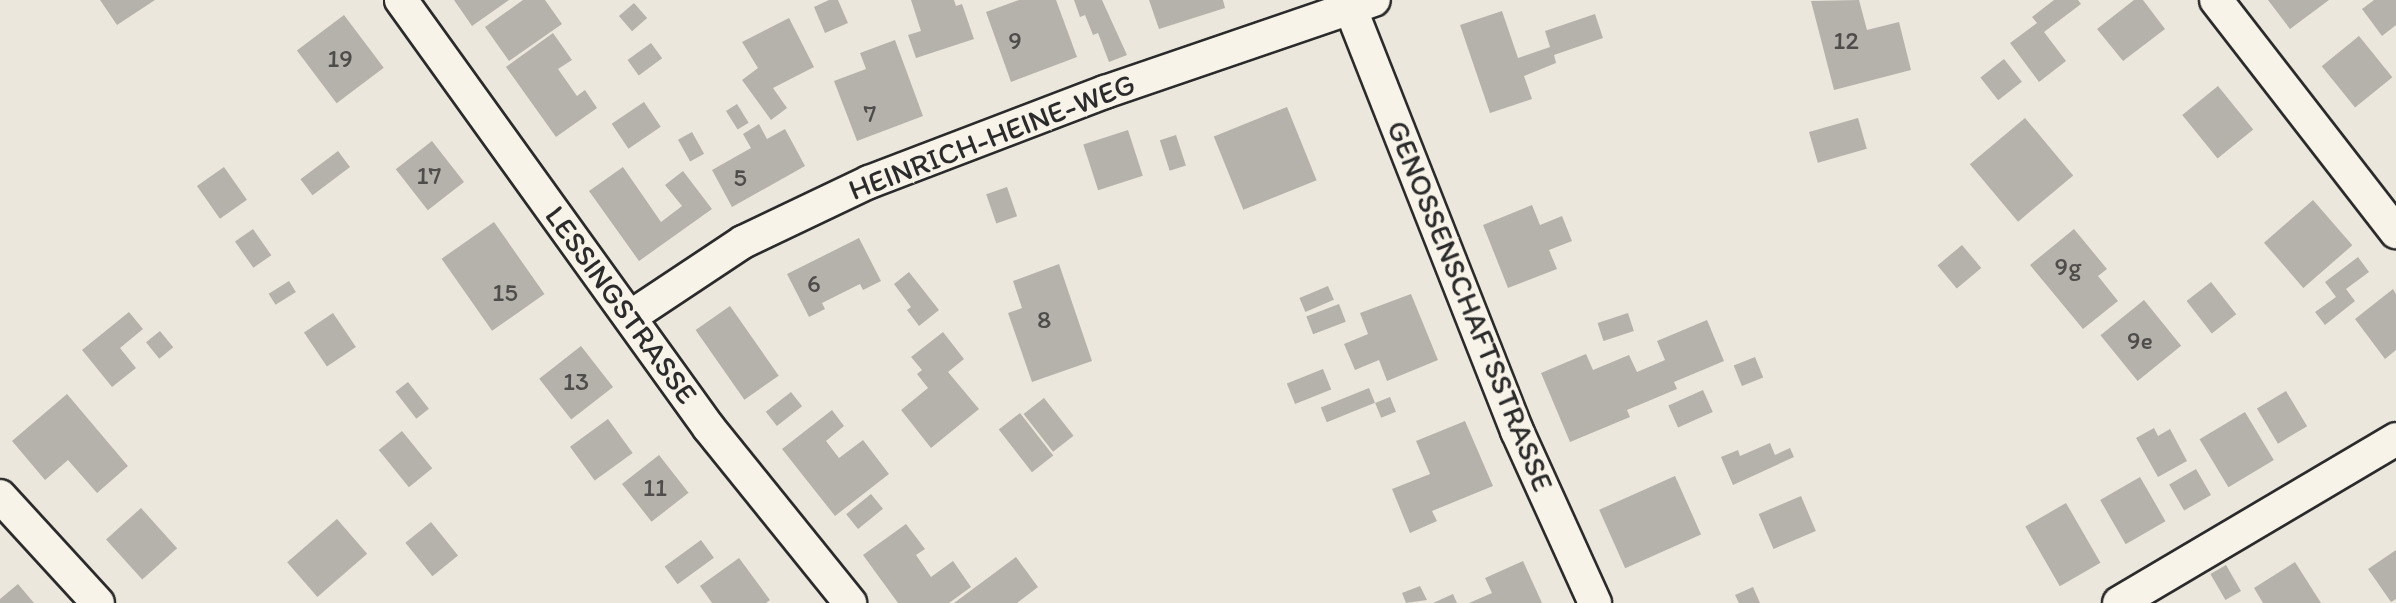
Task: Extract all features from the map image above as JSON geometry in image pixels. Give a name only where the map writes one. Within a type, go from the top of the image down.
[{"type":"street","name":"LESSINGSTRASSE","points":[[401,0],[709,428],[850,603]]},
{"type":"street","points":[[2216,0],[2396,232]]},
{"type":"street","name":"HEINRICH-HEINE-WEG","points":[[630,317],[743,242],[869,182],[1105,92],[1362,4]]},
{"type":"street","name":"GENOSSENSCHAFTSSTRASSE","points":[[1362,4],[1517,431],[1595,603]]},
{"type":"street","points":[[2119,603],[2396,439]]},
{"type":"street","points":[[0,496],[98,603]]},
{"type":"building","points":[[100,0],[155,0],[117,25]]},
{"type":"building","points":[[454,0],[509,0],[472,26]]},
{"type":"building","points":[[523,0],[545,0],[562,24],[509,61],[485,27]]},
{"type":"building","points":[[829,0],[838,0],[848,23],[825,33],[814,7]]},
{"type":"building","points":[[911,0],[954,0],[956,6],[962,4],[974,39],[916,58],[908,35],[921,31]]},
{"type":"building","points":[[1019,0],[1056,0],[1077,57],[1011,82],[986,12]]},
{"type":"building","points":[[1074,0],[1102,0],[1127,55],[1109,62],[1098,33],[1093,35],[1085,15],[1080,17]]},
{"type":"building","points":[[1149,0],[1223,0],[1225,8],[1159,29]]},
{"type":"building","points":[[1859,0],[1867,30],[1899,22],[1911,70],[1834,90],[1811,1]]},
{"type":"building","points":[[2054,0],[2078,0],[2081,4],[2044,32],[2066,61],[2039,82],[2010,43],[2037,23],[2032,17]]},
{"type":"building","points":[[2134,0],[2143,0],[2165,29],[2123,61],[2097,29]]},
{"type":"building","points":[[2268,0],[2329,0],[2290,29]]},
{"type":"building","points":[[2374,0],[2396,0],[2396,25],[2382,36],[2362,9]]},
{"type":"building","points":[[634,3],[647,18],[632,31],[619,16]]},
{"type":"building","points":[[1502,11],[1518,58],[1550,47],[1545,31],[1595,14],[1603,38],[1554,55],[1556,63],[1524,76],[1532,99],[1490,113],[1460,25]]},
{"type":"building","points":[[344,15],[384,68],[337,103],[297,51]]},
{"type":"building","points":[[789,18],[814,67],[773,88],[787,108],[771,120],[742,80],[758,68],[742,42]]},
{"type":"building","points":[[553,33],[572,60],[558,69],[577,96],[585,90],[597,108],[556,137],[506,67]]},
{"type":"building","points":[[2359,36],[2392,77],[2355,107],[2322,66]]},
{"type":"building","points":[[895,40],[923,116],[857,141],[834,81],[866,69],[860,53]]},
{"type":"building","points":[[651,43],[662,58],[639,75],[628,60]]},
{"type":"building","points":[[2004,59],[2022,82],[1998,100],[1980,77]]},
{"type":"building","points":[[2218,86],[2253,130],[2217,158],[2182,115]]},
{"type":"building","points":[[644,102],[661,127],[628,149],[612,124]]},
{"type":"building","points":[[737,104],[749,123],[738,130],[726,111]]},
{"type":"building","points":[[1287,107],[1317,180],[1243,210],[1214,137]]},
{"type":"building","points":[[1858,118],[1867,149],[1818,163],[1809,132]]},
{"type":"building","points":[[2025,118],[2073,175],[2018,222],[1970,164]]},
{"type":"building","points":[[759,124],[767,139],[785,129],[805,166],[732,207],[712,170],[751,148],[743,134]]},
{"type":"building","points":[[1128,130],[1143,176],[1098,190],[1083,145]]},
{"type":"building","points":[[692,132],[704,154],[690,162],[678,140]]},
{"type":"building","points":[[1176,135],[1186,165],[1170,171],[1160,140]]},
{"type":"building","points":[[432,141],[464,182],[428,210],[396,169]]},
{"type":"building","points":[[338,151],[350,167],[313,195],[300,179]]},
{"type":"building","points":[[224,167],[247,200],[220,219],[197,186]]},
{"type":"building","points":[[623,167],[661,222],[682,206],[665,185],[683,171],[712,209],[639,261],[589,191]]},
{"type":"building","points":[[1007,187],[1017,216],[996,223],[986,194]]},
{"type":"building","points":[[2313,200],[2352,245],[2303,288],[2264,243]]},
{"type":"building","points":[[1532,205],[1540,225],[1562,216],[1572,241],[1549,250],[1557,269],[1508,288],[1483,225]]},
{"type":"building","points":[[494,222],[544,294],[492,331],[442,259]]},
{"type":"building","points":[[253,229],[271,255],[253,268],[235,242]]},
{"type":"building","points":[[2074,229],[2107,269],[2098,276],[2118,301],[2083,329],[2030,265]]},
{"type":"building","points":[[859,238],[881,281],[863,290],[860,284],[822,303],[825,309],[809,317],[787,274]]},
{"type":"building","points":[[1962,245],[1981,268],[1957,289],[1937,266]]},
{"type":"building","points":[[2358,257],[2369,272],[2346,289],[2355,301],[2325,325],[2315,312],[2336,297],[2325,282]]},
{"type":"building","points":[[1059,264],[1092,361],[1032,382],[1008,313],[1022,308],[1013,281]]},
{"type":"building","points":[[909,272],[939,310],[919,326],[907,310],[911,307],[894,284]]},
{"type":"building","points":[[289,281],[296,292],[276,305],[269,294]]},
{"type":"building","points":[[2211,282],[2236,314],[2212,333],[2187,301]]},
{"type":"building","points":[[1328,286],[1334,300],[1305,312],[1299,298]]},
{"type":"building","points":[[2393,289],[2396,294],[2396,350],[2385,359],[2355,319]]},
{"type":"building","points":[[1411,294],[1438,360],[1387,381],[1379,360],[1355,370],[1344,344],[1368,334],[1360,313]]},
{"type":"building","points":[[2144,300],[2181,346],[2138,381],[2100,335]]},
{"type":"building","points":[[1339,304],[1346,322],[1313,334],[1306,317]]},
{"type":"building","points":[[730,306],[779,376],[744,400],[696,330]]},
{"type":"building","points":[[129,312],[143,329],[120,348],[136,368],[112,387],[82,350]]},
{"type":"building","points":[[333,313],[356,347],[327,367],[304,333]]},
{"type":"building","points":[[1628,313],[1634,331],[1603,341],[1598,323]]},
{"type":"building","points":[[1707,320],[1724,361],[1674,382],[1677,389],[1627,410],[1630,417],[1570,442],[1541,373],[1586,354],[1593,370],[1629,355],[1637,372],[1665,360],[1657,341]]},
{"type":"building","points":[[160,331],[173,347],[159,359],[146,342]]},
{"type":"building","points":[[943,332],[964,359],[948,372],[979,409],[931,448],[901,410],[928,388],[917,374],[922,370],[911,357]]},
{"type":"building","points":[[581,346],[613,387],[571,420],[539,379]]},
{"type":"building","points":[[1755,357],[1763,377],[1742,386],[1734,366]]},
{"type":"building","points":[[1323,369],[1331,389],[1295,404],[1287,384]]},
{"type":"building","points":[[408,382],[429,409],[416,419],[395,392]]},
{"type":"building","points":[[1369,388],[1375,403],[1327,422],[1321,407]]},
{"type":"building","points":[[1703,390],[1713,412],[1678,427],[1668,405]]},
{"type":"building","points":[[2286,391],[2307,426],[2278,444],[2257,409]]},
{"type":"building","points":[[791,392],[802,406],[777,426],[766,412]]},
{"type":"building","points":[[67,394],[128,466],[97,493],[68,460],[45,480],[12,441]]},
{"type":"building","points":[[1390,397],[1396,412],[1381,418],[1375,403]]},
{"type":"building","points":[[1044,398],[1074,436],[1053,452],[1024,414]]},
{"type":"building","points":[[832,410],[844,426],[826,441],[839,458],[863,440],[889,474],[835,516],[782,449]]},
{"type":"building","points":[[2245,412],[2274,460],[2228,487],[2200,439]]},
{"type":"building","points":[[1020,413],[1053,456],[1032,472],[999,430]]},
{"type":"building","points":[[608,419],[633,453],[595,481],[570,447]]},
{"type":"building","points":[[1465,421],[1493,486],[1432,511],[1437,521],[1410,533],[1392,489],[1430,474],[1416,441]]},
{"type":"building","points":[[2154,428],[2158,436],[2170,429],[2187,461],[2158,477],[2136,438]]},
{"type":"building","points":[[402,431],[432,468],[409,487],[379,450]]},
{"type":"building","points":[[1770,443],[1775,455],[1790,448],[1794,457],[1733,485],[1721,457],[1738,450],[1740,456]]},
{"type":"building","points":[[659,455],[689,493],[652,522],[622,484]]},
{"type":"building","points":[[2196,469],[2211,495],[2184,510],[2169,484]]},
{"type":"building","points":[[1675,476],[1701,534],[1625,568],[1599,510]]},
{"type":"building","points":[[2140,477],[2166,521],[2126,544],[2100,500]]},
{"type":"building","points":[[871,494],[883,509],[858,529],[846,514]]},
{"type":"building","points":[[1801,496],[1816,531],[1774,549],[1759,514]]},
{"type":"building","points":[[2066,503],[2100,563],[2060,586],[2025,526]]},
{"type":"building","points":[[141,508],[177,548],[142,580],[106,539]]},
{"type":"building","points":[[337,519],[367,554],[317,597],[287,562]]},
{"type":"building","points":[[431,522],[458,555],[432,576],[405,543]]},
{"type":"building","points":[[906,524],[925,549],[916,555],[931,577],[953,561],[971,587],[949,603],[898,603],[863,555]]},
{"type":"building","points":[[701,540],[714,558],[678,584],[665,566]]},
{"type":"building","points":[[2396,550],[2396,599],[2391,602],[2368,569]]},
{"type":"building","points":[[1016,557],[1038,587],[1017,603],[954,603]]},
{"type":"building","points":[[739,558],[770,600],[766,603],[712,603],[700,586]]},
{"type":"building","points":[[1523,561],[1542,603],[1469,603],[1492,593],[1485,578]]},
{"type":"building","points":[[2295,562],[2321,603],[2263,603],[2254,588]]},
{"type":"building","points":[[2226,565],[2241,591],[2225,600],[2210,574]]},
{"type":"building","points":[[18,584],[34,603],[0,603],[0,599]]},
{"type":"building","points":[[1420,586],[1427,600],[1406,603],[1402,593]]},
{"type":"building","points":[[1753,587],[1760,603],[1739,603],[1735,595]]},
{"type":"building","points":[[1453,594],[1457,603],[1433,603]]}]
